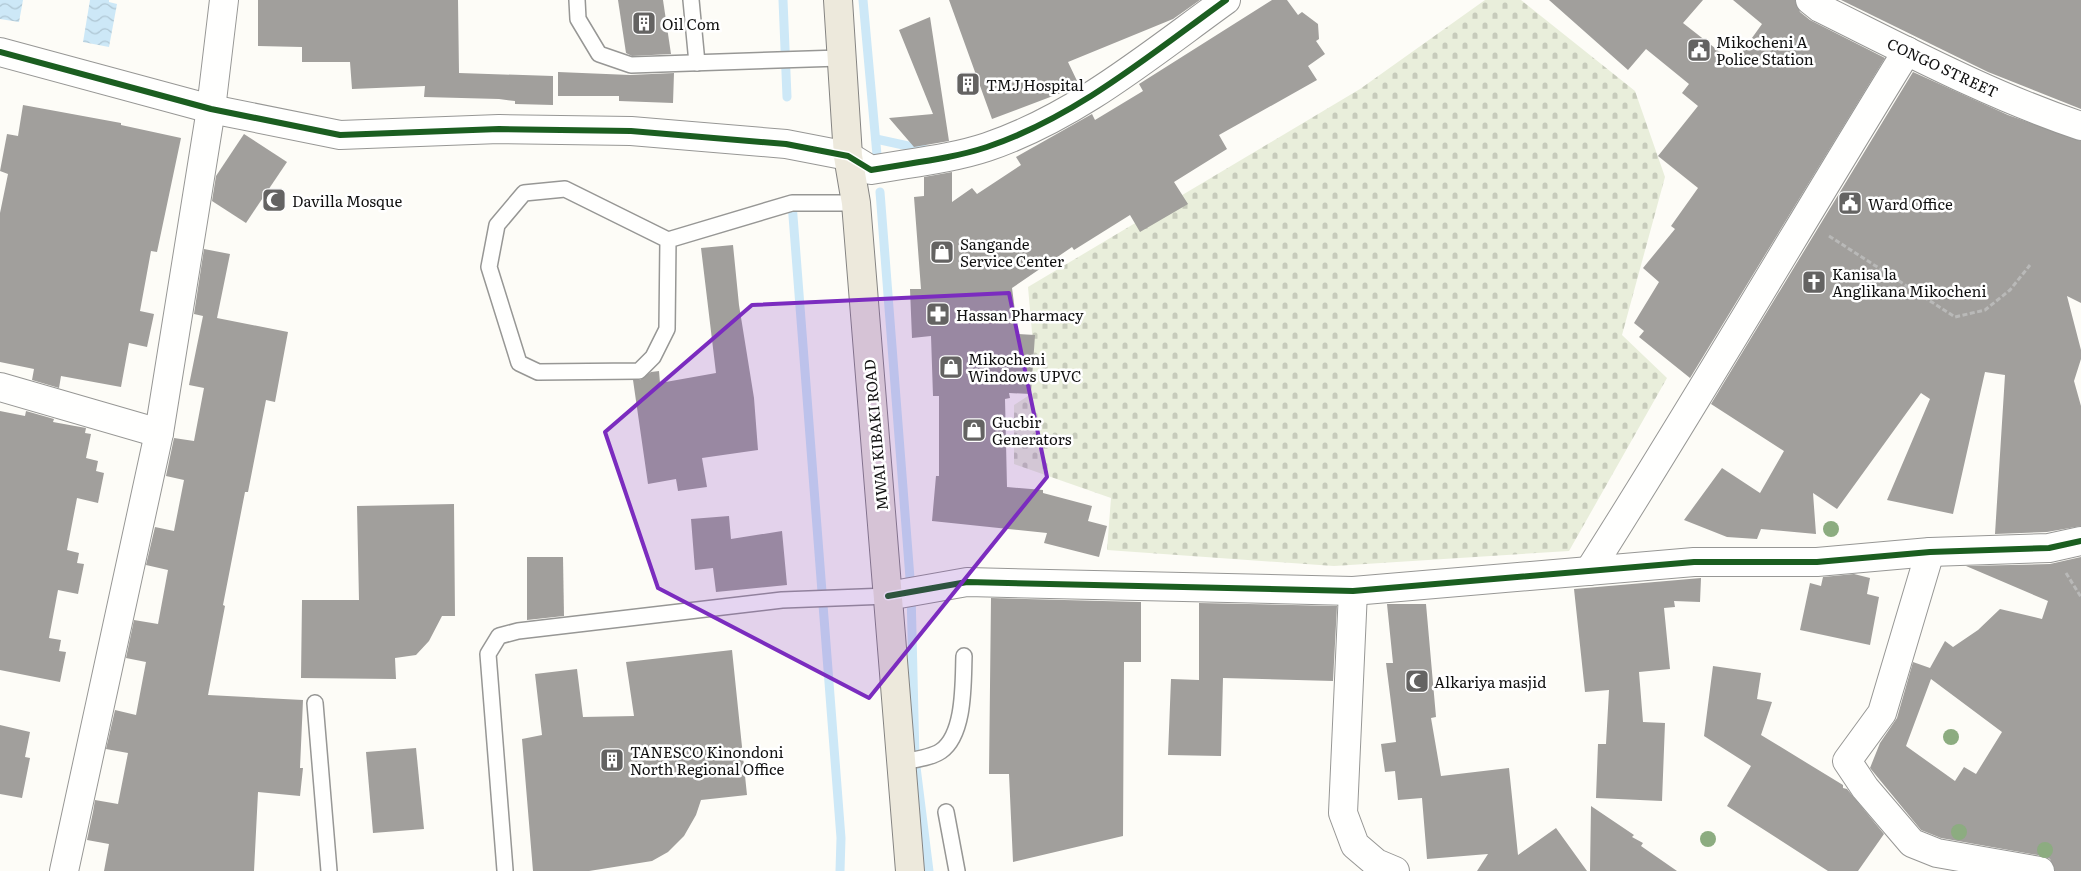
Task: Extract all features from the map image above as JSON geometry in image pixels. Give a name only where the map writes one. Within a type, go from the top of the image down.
[{"type":"main road","name":"MWAI KIBAKI ROAD","points":[[838,0],[840,58],[848,156],[856,203],[910,871]]},
{"type":"street","points":[[64,871],[159,433],[211,109],[224,0]]},
{"type":"street","points":[[0,52],[211,109],[340,135],[498,128],[630,131],[786,144],[848,156],[871,170],[986,147],[1058,117],[1226,0]]},
{"type":"street","name":"CONGO STREET","points":[[1810,0],[1820,8],[1907,51],[2024,105],[2081,126]]},
{"type":"street","points":[[1589,571],[1664,453],[1803,219],[1907,51]]},
{"type":"street","points":[[0,388],[159,433]]},
{"type":"street","points":[[888,596],[967,582],[1353,591],[1694,562],[1817,562],[1930,552],[2049,548],[2081,542]]},
{"type":"street","points":[[1930,552],[1882,713],[1847,761],[1865,788],[1912,842],[1938,853],[2040,871]]},
{"type":"street","points":[[1353,591],[1348,756],[1343,814],[1354,845],[1376,863],[1395,871]]},
{"type":"lane","points":[[577,0],[578,19],[599,54],[631,65],[840,58]]},
{"type":"lane","points":[[691,0],[697,63]]},
{"type":"lane","points":[[668,240],[667,329],[653,357],[639,371],[538,372],[518,363],[490,267],[497,225],[524,193],[565,189],[668,240],[792,203],[856,203]]},
{"type":"lane","points":[[505,870],[488,654],[499,636],[518,631],[782,600],[888,596]]},
{"type":"lane","points":[[900,762],[940,752],[952,741],[962,705],[964,656]]},
{"type":"lane","points":[[315,703],[329,871]]},
{"type":"lane","points":[[946,812],[957,871]]},
{"type":"path","points":[[1803,219],[1955,317],[1985,310],[2010,290],[2030,266]]},
{"type":"highlighted area","points":[[1009,293],[1047,477],[869,698],[658,588],[605,432],[752,305]]},
{"type":"green space","points":[[1485,0],[1521,0],[1635,91],[1665,177],[1622,335],[1667,378],[1569,551],[1334,566],[1107,550],[1111,498],[1014,464],[1014,405],[1031,394],[1034,355],[1028,287],[1360,89]]},
{"type":"water","points":[[0,0],[23,0],[19,22],[0,19]]},
{"type":"water","points":[[90,0],[109,0],[109,2],[117,4],[109,47],[83,42]]},
{"type":"building","points":[[258,0],[458,0],[459,73],[553,76],[553,105],[515,104],[515,101],[499,99],[424,97],[425,86],[352,89],[350,62],[302,62],[302,47],[258,46]]},
{"type":"building","name":"Oil Com","points":[[618,0],[663,0],[671,54],[632,56],[626,53]]},
{"type":"building","name":"TMJ Hospital","points":[[949,0],[1200,0],[1173,19],[1068,62],[1079,85],[1074,88],[992,119]]},
{"type":"building","points":[[1272,0],[1287,0],[1298,15],[1302,12],[1318,24],[1319,39],[1316,41],[1325,54],[1308,66],[1317,80],[1219,135],[1227,149],[1174,182],[1188,204],[1140,232],[1130,215],[1074,250],[1072,247],[1012,288],[1018,334],[1035,335],[1031,394],[1009,393],[1010,398],[1005,399],[1007,487],[1043,490],[1043,493],[1092,506],[1088,521],[1107,526],[1099,557],[1044,543],[1047,533],[932,521],[936,476],[939,476],[939,396],[933,396],[931,336],[912,338],[910,289],[921,289],[914,197],[924,196],[924,177],[952,172],[952,202],[972,188],[977,194],[1021,165],[1016,157],[1092,114],[1095,120],[1143,91],[1139,84]]},
{"type":"building","points":[[1549,0],[1703,0],[1683,23],[1734,63],[1762,24],[1733,0],[1795,0],[1800,12],[1810,20],[1885,58],[1690,378],[1639,337],[1644,331],[1634,323],[1659,282],[1643,268],[1675,229],[1671,226],[1698,188],[1658,156],[1698,106],[1682,93],[1689,84],[1646,49],[1628,70]]},
{"type":"building","points":[[1841,0],[2081,0],[2081,109],[1988,72]]},
{"type":"building","points":[[930,17],[949,141],[914,147],[889,118],[933,114],[899,30]]},
{"type":"building","points":[[558,72],[630,75],[674,73],[673,103],[619,101],[619,96],[558,96]]},
{"type":"building","points":[[1913,72],[2008,115],[2081,141],[2081,303],[2067,296],[2081,350],[2081,359],[2074,381],[2081,406],[2081,526],[2047,532],[1995,534],[2005,375],[1985,372],[1953,514],[1887,500],[1930,399],[1921,393],[1837,509],[1813,493],[1816,534],[1761,529],[1757,539],[1727,537],[1684,520],[1722,468],[1760,493],[1784,451],[1711,404]]},
{"type":"building","points":[[23,105],[121,123],[121,125],[181,138],[157,252],[151,251],[140,311],[154,314],[147,347],[129,343],[121,387],[61,376],[59,388],[32,380],[34,369],[0,362],[0,213],[8,174],[0,171],[7,134],[18,136]]},
{"type":"building","points":[[244,134],[287,162],[246,223],[212,201],[216,176]]},
{"type":"building","points":[[733,245],[739,305],[754,398],[758,450],[702,458],[707,487],[678,491],[676,479],[648,484],[633,380],[640,380],[651,372],[659,371],[660,383],[716,373],[701,248]]},
{"type":"building","points":[[204,249],[230,254],[217,318],[288,332],[275,402],[266,400],[248,492],[245,492],[208,695],[303,700],[300,768],[303,768],[300,796],[258,792],[254,871],[104,871],[109,844],[87,840],[95,800],[118,804],[128,753],[106,749],[115,710],[136,715],[146,662],[126,658],[134,620],[158,624],[168,570],[146,565],[155,527],[174,531],[184,480],[166,476],[174,438],[194,441],[204,388],[189,385],[203,316],[194,314]]},
{"type":"building","points":[[0,411],[25,416],[26,411],[54,419],[53,422],[86,428],[85,433],[91,434],[86,458],[98,461],[96,471],[104,473],[98,503],[77,498],[67,550],[79,553],[77,563],[84,564],[78,594],[58,590],[49,638],[61,640],[59,651],[66,652],[60,682],[0,670]]},
{"type":"building","points":[[454,504],[455,616],[442,616],[429,641],[416,655],[395,658],[396,679],[301,678],[302,600],[359,600],[357,506]]},
{"type":"building","points":[[729,516],[731,539],[782,531],[787,585],[716,592],[713,568],[695,570],[691,519]]},
{"type":"building","points":[[527,557],[563,557],[564,616],[527,620]]},
{"type":"building","points":[[2081,557],[2081,871],[2055,871],[2050,859],[2043,856],[1941,838],[1921,830],[1870,768],[1880,743],[1897,718],[1913,662],[1930,668],[1945,641],[1953,647],[1978,630],[2000,609],[2042,619],[2048,601],[1966,566],[2050,564]],"holes":[[[1931,679],[2002,732],[1976,774],[1964,767],[1955,781],[1906,746]]]},
{"type":"building","points":[[1854,574],[1870,578],[1867,594],[1879,597],[1870,645],[1800,630],[1810,583],[1821,586],[1823,577]]},
{"type":"building","points":[[1701,578],[1700,602],[1674,601],[1675,607],[1664,608],[1670,669],[1639,672],[1643,722],[1665,723],[1662,801],[1596,798],[1598,744],[1606,744],[1609,690],[1585,692],[1574,589]]},
{"type":"building","points":[[991,598],[1141,602],[1141,662],[1124,662],[1123,836],[1013,862],[1009,774],[989,774]]},
{"type":"building","points":[[1199,603],[1337,606],[1333,681],[1223,678],[1221,756],[1168,755],[1171,679],[1199,680]]},
{"type":"building","points":[[1387,604],[1426,604],[1436,717],[1431,718],[1441,776],[1509,768],[1518,855],[1556,828],[1587,871],[1477,871],[1488,854],[1427,859],[1422,798],[1398,800],[1395,771],[1385,772],[1381,744],[1396,742],[1386,663],[1393,663]]},
{"type":"building","name":"TANESCO Kinondoni North Regional Office","points":[[732,650],[747,795],[701,800],[696,815],[684,836],[668,852],[652,861],[589,871],[533,871],[522,739],[542,735],[535,674],[577,669],[583,717],[634,716],[626,662]]},
{"type":"building","points":[[1713,666],[1761,673],[1757,699],[1772,702],[1761,735],[1843,785],[1843,788],[1847,789],[1884,834],[1858,871],[1828,871],[1727,806],[1751,766],[1704,736]]},
{"type":"building","points":[[0,725],[30,732],[25,757],[30,758],[22,798],[0,794]]},
{"type":"building","points":[[416,748],[424,829],[373,833],[366,752]]},
{"type":"building","points":[[1591,806],[1634,835],[1632,837],[1643,843],[1641,846],[1677,871],[1590,871]]},
{"type":"waterway","points":[[783,0],[787,97]]},
{"type":"waterway","points":[[863,0],[877,155]]},
{"type":"waterway","points":[[876,139],[931,151]]},
{"type":"waterway","points":[[880,192],[911,591],[915,759],[929,871]]},
{"type":"waterway","points":[[792,203],[841,838],[840,871]]},
{"type":"cycle path","points":[[0,52],[211,109],[340,135],[499,129],[631,131],[786,144],[848,156],[871,170],[959,155],[987,147],[1020,134],[1082,102],[1226,0]]},
{"type":"cycle path","points":[[888,596],[967,582],[1353,591],[1694,562],[1817,562],[1930,552],[2049,548],[2081,541]]},
{"type":"place","name":"Oil Com","points":[[644,23]]},
{"type":"place","name":"Mikocheni A Police Station","points":[[1699,50]]},
{"type":"place","name":"TMJ Hospital","points":[[968,84]]},
{"type":"place","name":"Davilla Mosque","points":[[274,200]]},
{"type":"place","name":"Ward Office","points":[[1850,203]]},
{"type":"place","name":"Sangande Service Center","points":[[942,252]]},
{"type":"place","name":"Kanisa la Anglikana Mikocheni","points":[[1814,282]]},
{"type":"place","name":"Hassan Pharmacy","points":[[938,314]]},
{"type":"place","name":"Mikocheni Windows UPVC","points":[[951,367]]},
{"type":"place","name":"Gucbir Generators","points":[[974,430]]},
{"type":"place","name":"Alkariya masjid","points":[[1417,681]]},
{"type":"place","name":"TANESCO Kinondoni North Regional Office","points":[[612,760]]}]
